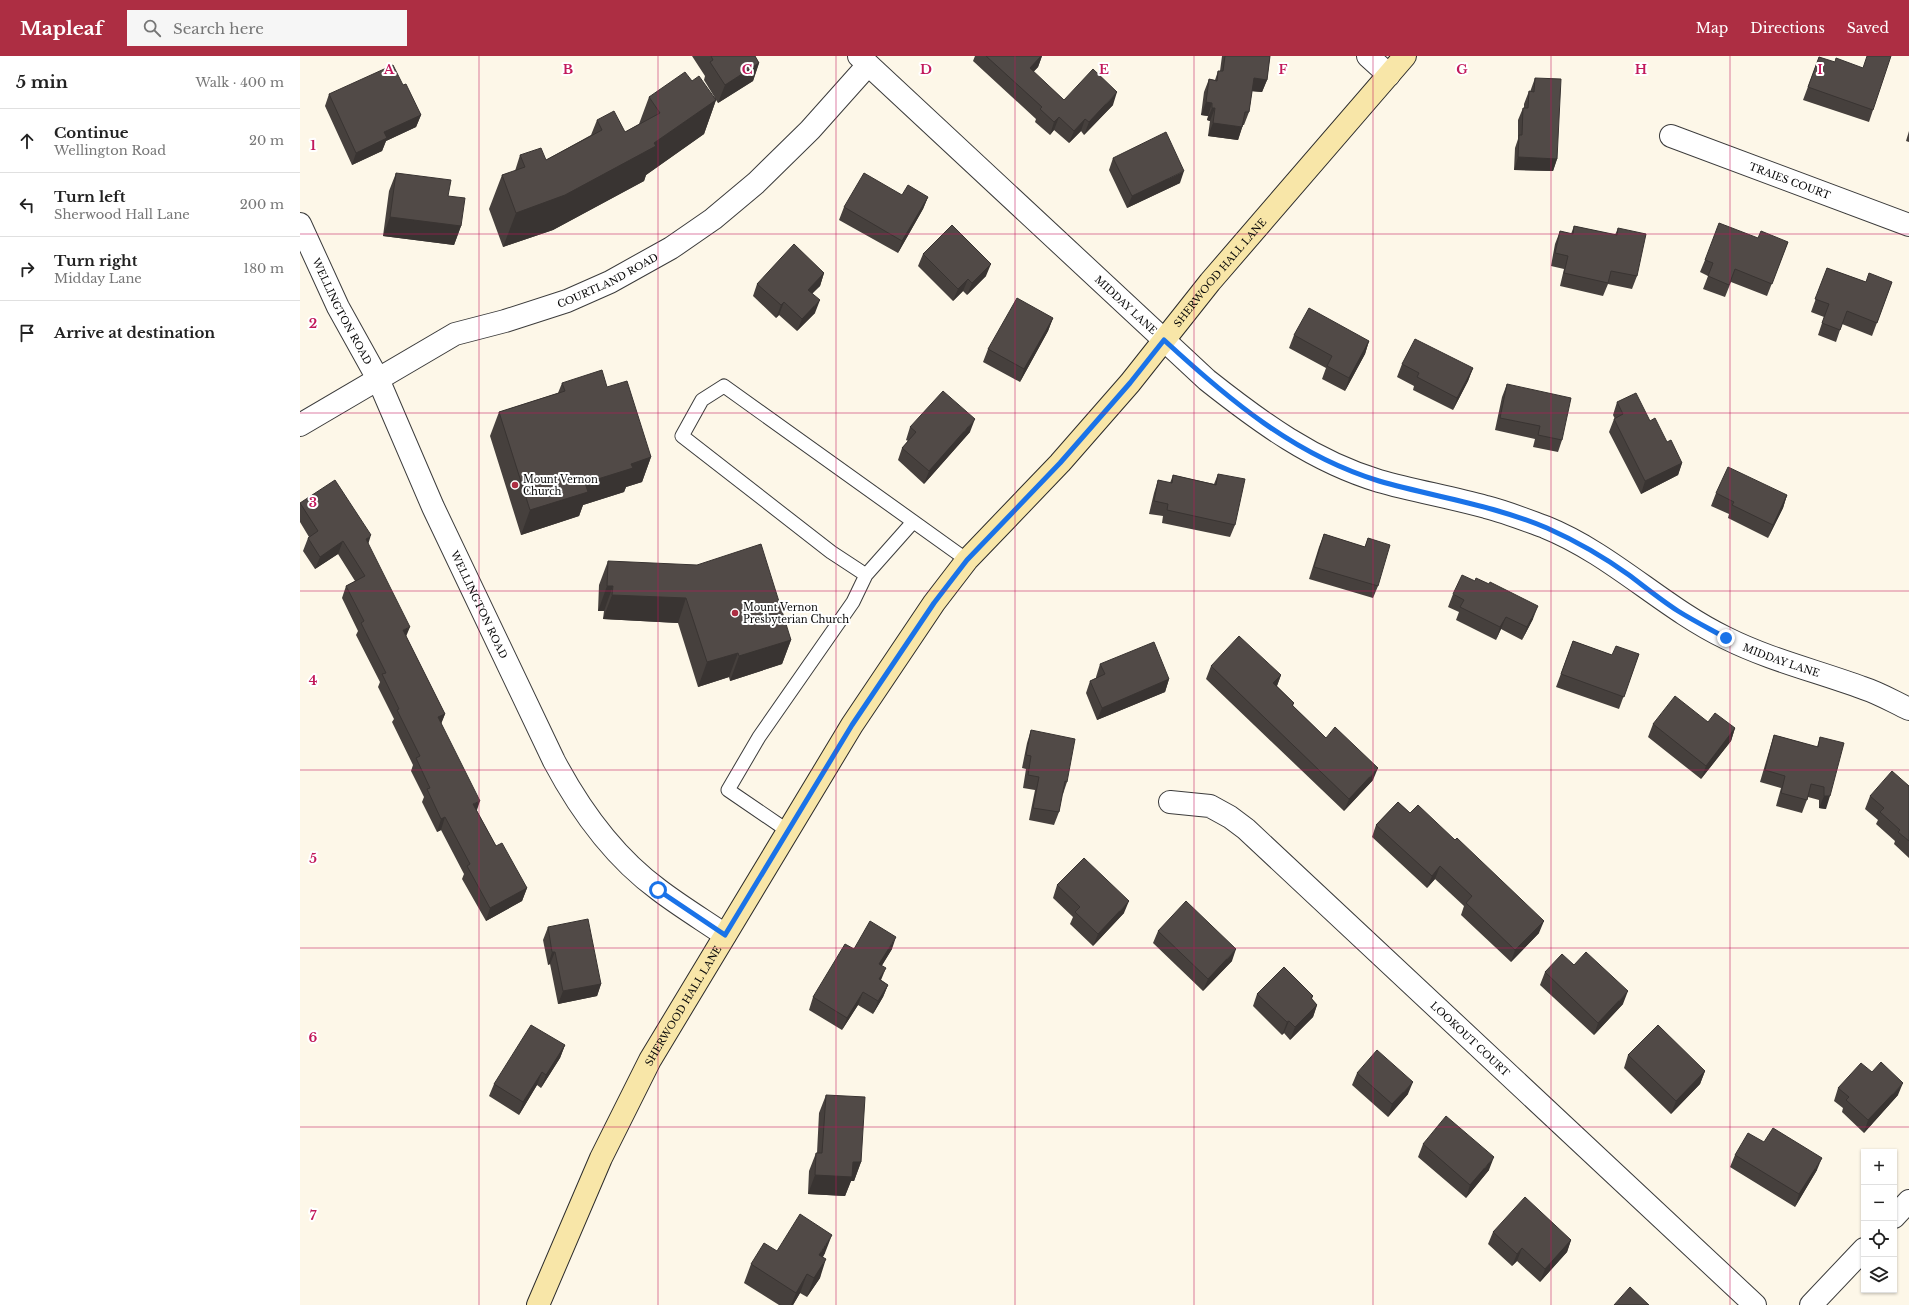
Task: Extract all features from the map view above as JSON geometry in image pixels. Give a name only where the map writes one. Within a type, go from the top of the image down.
[{"type":"main road","name":"SHERWOOD HALL LANE","points":[[538,1305],[601,1158],[650,1060],[852,725],[934,603],[967,560],[1060,463],[1130,383],[1210,282],[1405,56]]},
{"type":"street","points":[[1368,56],[1389,75]]},
{"type":"street","name":"MIDDAY LANE","points":[[864,60],[1207,380],[1251,415],[1282,436],[1314,455],[1379,480],[1487,507],[1547,528],[1600,555],[1678,611],[1726,638],[1778,660],[1865,688],[1909,709]]},
{"type":"street","name":"COURTLAND ROAD","points":[[300,425],[455,334],[505,321],[567,301],[610,282],[670,248],[713,219],[756,183],[810,130],[864,60]]},
{"type":"street","name":"TRAIES COURT","points":[[1671,136],[1909,225]]},
{"type":"street","name":"WELLINGTON ROAD","points":[[300,224],[338,307],[378,379],[433,507],[554,761],[570,791],[598,830],[629,864],[658,890],[725,935]]},
{"type":"street","name":"LOOKOUT COURT","points":[[1170,802],[1210,806],[1230,816],[1246,829],[1755,1305]]},
{"type":"street","points":[[1897,1214],[1909,1201]]},
{"type":"street","points":[[1811,1305],[1861,1252]]},
{"type":"lane","points":[[866,575],[831,552],[682,436],[702,400],[724,386],[967,560]]},
{"type":"lane","points":[[788,830],[728,790],[759,737],[853,602],[866,575],[913,522]]},
{"type":"building","points":[[711,56],[755,56],[759,63],[725,85],[710,62],[713,60]]},
{"type":"building","points":[[986,56],[1041,56],[1030,68],[1064,100],[1093,69],[1117,92],[1089,122],[1085,119],[1074,131],[1059,117],[1054,122],[1040,109],[1042,107]]},
{"type":"building","points":[[1225,56],[1270,56],[1267,80],[1254,78],[1249,112],[1245,112],[1242,127],[1213,123],[1215,108],[1212,108],[1212,103],[1206,102],[1209,79],[1217,81],[1218,71],[1223,71]]},
{"type":"building","points":[[1867,56],[1891,56],[1873,110],[1808,87],[1819,57],[1835,62],[1836,58],[1863,68]]},
{"type":"building","points":[[393,65],[403,85],[406,84],[421,115],[384,132],[387,138],[356,153],[329,94]]},
{"type":"building","points":[[685,72],[692,81],[699,76],[716,100],[654,143],[656,146],[565,195],[516,213],[502,175],[525,167],[520,155],[541,148],[546,160],[602,130],[597,120],[614,111],[625,132],[660,113],[649,97]]},
{"type":"building","points":[[1535,78],[1561,79],[1557,159],[1518,157],[1519,135],[1522,135],[1523,108],[1528,108],[1529,91],[1534,92]]},
{"type":"building","points":[[1166,132],[1184,171],[1132,196],[1113,158]]},
{"type":"building","points":[[396,173],[451,180],[448,196],[465,198],[461,226],[390,217]]},
{"type":"building","points":[[864,173],[902,195],[908,185],[928,197],[902,241],[844,207]]},
{"type":"building","points":[[1719,223],[1758,238],[1761,231],[1788,242],[1772,284],[1735,269],[1729,285],[1708,276],[1713,263],[1705,260]]},
{"type":"building","points":[[952,225],[991,264],[972,283],[968,279],[958,289],[923,254]]},
{"type":"building","points":[[1574,226],[1617,235],[1618,228],[1646,234],[1637,276],[1611,271],[1608,283],[1564,273],[1568,256],[1555,253],[1560,231],[1573,234]]},
{"type":"building","points":[[794,244],[824,273],[808,290],[820,300],[802,319],[784,302],[781,305],[757,284]]},
{"type":"building","points":[[1827,268],[1866,282],[1869,273],[1892,282],[1877,323],[1847,311],[1840,330],[1822,323],[1829,304],[1815,299]]},
{"type":"building","points":[[1017,298],[1053,318],[1024,369],[988,349]]},
{"type":"building","points":[[1309,308],[1369,341],[1349,378],[1327,366],[1332,356],[1294,335]]},
{"type":"building","points":[[1415,339],[1473,368],[1457,398],[1417,377],[1419,373],[1402,364]]},
{"type":"building","points":[[602,370],[607,387],[627,381],[651,457],[631,464],[633,468],[585,483],[588,492],[530,510],[499,412],[565,391],[562,383]]},
{"type":"building","points":[[1507,384],[1571,398],[1562,440],[1538,435],[1540,426],[1500,418]]},
{"type":"building","points":[[943,391],[975,419],[929,471],[902,448],[916,432],[910,427]]},
{"type":"building","points":[[1636,393],[1650,421],[1655,418],[1667,442],[1671,440],[1682,463],[1645,481],[1614,419],[1623,414],[1617,402]]},
{"type":"building","points":[[1728,467],[1787,495],[1773,525],[1732,505],[1734,502],[1716,493]]},
{"type":"building","points":[[1218,474],[1245,479],[1235,525],[1167,510],[1168,504],[1154,501],[1158,480],[1172,483],[1173,475],[1216,485]]},
{"type":"building","points":[[335,480],[371,535],[366,539],[410,627],[403,630],[445,714],[438,717],[480,801],[473,804],[496,846],[502,843],[527,888],[490,908],[467,866],[470,864],[445,817],[441,819],[427,789],[430,788],[416,758],[420,756],[397,710],[399,709],[382,674],[386,673],[361,623],[364,621],[346,586],[365,576],[343,541],[320,557],[308,538],[318,531],[300,503]]},
{"type":"building","points":[[1324,534],[1365,547],[1368,538],[1390,545],[1378,586],[1314,567]]},
{"type":"building","points":[[761,544],[791,640],[739,656],[738,653],[707,662],[686,598],[612,595],[613,586],[607,586],[608,561],[697,565]]},
{"type":"building","points":[[1462,575],[1475,581],[1476,578],[1489,584],[1490,582],[1538,606],[1527,627],[1506,617],[1500,627],[1460,607],[1464,600],[1453,594]]},
{"type":"building","points":[[1239,636],[1281,675],[1273,683],[1294,703],[1292,705],[1326,738],[1335,727],[1378,768],[1349,799],[1211,666]]},
{"type":"building","points":[[1573,641],[1612,655],[1616,646],[1639,654],[1624,697],[1561,674]]},
{"type":"building","points":[[1154,642],[1169,679],[1102,708],[1090,681],[1105,674],[1100,664]]},
{"type":"building","points":[[1675,696],[1708,722],[1715,713],[1735,728],[1706,766],[1653,724]]},
{"type":"building","points":[[1031,730],[1075,739],[1067,782],[1065,781],[1059,812],[1033,808],[1039,777],[1028,775],[1031,756],[1026,755]]},
{"type":"building","points":[[1774,735],[1818,747],[1820,737],[1844,743],[1830,796],[1824,796],[1824,787],[1811,784],[1807,800],[1781,793],[1785,776],[1765,770]]},
{"type":"building","points":[[1892,771],[1909,786],[1909,841],[1898,832],[1900,830],[1880,812],[1884,808],[1870,796]]},
{"type":"building","points":[[1398,802],[1410,813],[1418,805],[1455,840],[1457,838],[1544,921],[1515,950],[1466,903],[1472,896],[1440,866],[1432,876],[1376,825]]},
{"type":"building","points":[[1084,858],[1129,901],[1098,934],[1075,912],[1080,907],[1057,885]]},
{"type":"building","points":[[1186,901],[1236,949],[1208,979],[1158,931]]},
{"type":"building","points":[[588,919],[601,984],[563,991],[555,952],[552,952],[548,927]]},
{"type":"building","points":[[870,921],[896,937],[879,964],[886,968],[879,979],[888,985],[878,1001],[863,992],[847,1018],[813,997],[845,944],[854,949]]},
{"type":"building","points":[[1586,952],[1628,991],[1598,1023],[1545,972],[1562,954],[1574,965]]},
{"type":"building","points":[[1284,967],[1313,996],[1311,998],[1317,1005],[1295,1027],[1289,1021],[1287,1022],[1257,994]]},
{"type":"building","points":[[531,1025],[565,1045],[546,1075],[542,1072],[523,1102],[494,1084]]},
{"type":"building","points":[[1658,1025],[1705,1071],[1676,1101],[1628,1055]]},
{"type":"building","points":[[1377,1050],[1413,1082],[1392,1104],[1357,1073]]},
{"type":"building","points":[[1881,1062],[1903,1083],[1868,1120],[1846,1100],[1849,1097],[1838,1088],[1861,1063],[1872,1072]]},
{"type":"building","points":[[826,1095],[865,1097],[861,1162],[853,1162],[852,1177],[815,1175],[816,1153],[822,1153]]},
{"type":"building","points":[[1446,1116],[1494,1157],[1470,1185],[1423,1144]]},
{"type":"building","points":[[1773,1128],[1822,1158],[1799,1194],[1735,1155],[1748,1133],[1764,1142]]},
{"type":"building","points":[[1525,1197],[1571,1240],[1545,1269],[1522,1248],[1517,1254],[1493,1232]]},
{"type":"building","points":[[800,1214],[832,1235],[819,1255],[826,1259],[814,1278],[807,1274],[796,1293],[751,1264],[764,1243],[777,1251]]},
{"type":"building","points":[[1630,1287],[1649,1305],[1614,1305]]},
{"type":"place","name":"Mount Vernon Church","points":[[515,485]]},
{"type":"place","name":"Mount Vernon Presbyterian Church","points":[[735,613]]},
{"type":"route","points":[[658,890],[725,935],[852,725],[934,603],[967,560],[1060,463],[1130,383],[1164,340],[1207,380],[1251,415],[1314,455],[1379,480],[1487,507],[1547,528],[1600,555],[1678,611],[1726,638]]}]
